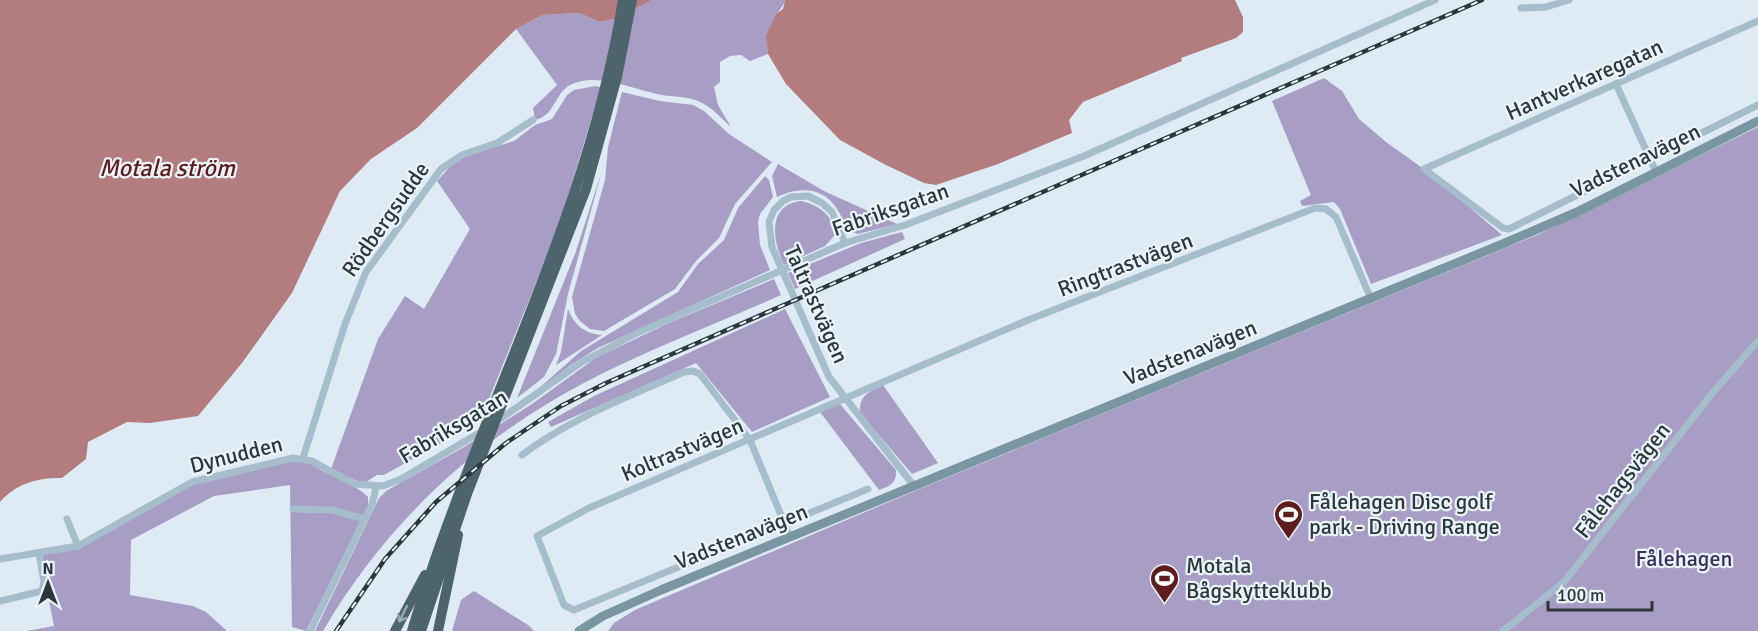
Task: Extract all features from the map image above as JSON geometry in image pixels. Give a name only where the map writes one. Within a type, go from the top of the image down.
[{"type":"highway","points":[[412,631],[433,562],[489,411],[567,217],[602,120],[622,0]]},
{"type":"highway","points":[[421,631],[467,494],[503,398],[576,220],[632,0]]},
{"type":"highway","points":[[438,631],[467,494]]},
{"type":"highway","points":[[395,631],[433,562]]},
{"type":"main road","name":"Vadstenavägen","points":[[579,631],[603,616],[790,537],[1540,228],[1758,121]]},
{"type":"main road","name":"Vadstenavägen","points":[[589,631],[631,604]]},
{"type":"street","name":"Fabriksgatan","points":[[376,488],[401,479],[463,444],[596,353],[845,243],[905,225],[1084,156],[1435,0]]},
{"type":"street","points":[[1521,8],[1546,7],[1569,0]]},
{"type":"street","name":"Hantverkaregatan","points":[[1503,228],[1424,169],[1758,21]]},
{"type":"street","points":[[1616,84],[1656,172]]},
{"type":"street","name":"Vadstenavägen","points":[[1503,228],[1513,228],[1758,105]]},
{"type":"street","name":"Rödbergsudde","points":[[303,458],[345,324],[366,272],[441,169],[462,155],[497,143],[533,120]]},
{"type":"street","name":"Taltrastvägen","points":[[845,243],[831,212],[822,202],[808,196],[791,197],[783,201],[774,210],[769,222],[772,247],[823,365],[844,399],[914,486]]},
{"type":"street","name":"Ringtrastvägen","points":[[844,399],[1028,320],[1315,208],[1328,209],[1336,217],[1371,299]]},
{"type":"street","name":"Fålehagsvägen","points":[[1503,631],[1564,582],[1714,391],[1758,340]]},
{"type":"street","points":[[522,454],[569,424],[689,371],[700,374],[750,440],[790,537]]},
{"type":"street","name":"Koltrastvägen","points":[[567,608],[537,536],[573,515],[844,399]]},
{"type":"street","name":"Dynudden","points":[[0,559],[78,546],[192,482],[303,458],[354,484],[376,488]]},
{"type":"street","points":[[310,631],[365,519],[376,488]]},
{"type":"street","name":"Vadstenavägen","points":[[567,608],[579,608],[868,489]]},
{"type":"street","points":[[293,509],[332,510],[365,519]]},
{"type":"street","points":[[67,519],[78,546]]},
{"type":"street","points":[[0,601],[42,591],[44,582],[39,553]]},
{"type":"green space","points":[[652,0],[785,0],[770,30],[768,54],[750,61],[741,55],[730,56],[720,62],[720,82],[714,87],[718,105],[731,127],[712,109],[694,99],[662,95],[616,83],[592,80],[570,85],[547,114],[535,120],[533,108],[557,85],[516,29],[543,15],[579,13],[600,22],[615,19]]},
{"type":"green space","points":[[1324,78],[1342,91],[1359,119],[1428,172],[1502,235],[1371,284],[1340,209],[1334,202],[1302,206],[1300,201],[1311,195],[1272,101]]},
{"type":"green space","points":[[601,87],[559,226],[480,421],[384,475],[377,475],[363,484],[331,469],[378,339],[405,296],[424,309],[470,229],[437,181],[458,158],[514,141],[535,125],[552,119],[567,95],[574,90]]},
{"type":"green space","points":[[622,92],[660,101],[693,105],[704,111],[729,134],[772,162],[735,204],[719,238],[696,261],[675,289],[604,331],[590,329],[580,321],[575,314],[572,297],[605,180],[608,147]]},
{"type":"green space","name":"Fålehagen","points":[[1758,127],[1758,631],[608,631],[614,623],[635,610],[917,490],[1537,235]]},
{"type":"green space","points":[[778,164],[824,191],[897,224],[858,234],[847,227],[832,202],[825,196],[802,190],[777,197],[772,176]]},
{"type":"green space","points":[[602,171],[568,294],[556,354],[544,377],[517,398],[575,254]]},
{"type":"green space","points":[[765,176],[769,180],[773,197],[760,214],[758,222],[760,245],[770,270],[598,348],[529,397],[581,351],[678,292],[698,264],[724,240],[738,208]]},
{"type":"green space","points":[[801,201],[814,205],[829,217],[835,235],[825,246],[784,265],[775,236],[777,217],[782,209]]},
{"type":"green space","points":[[902,232],[905,239],[795,289],[788,273],[861,243]]},
{"type":"green space","points":[[774,279],[781,295],[606,372],[542,407],[504,432],[468,460],[403,522],[347,592],[323,631],[315,631],[379,498],[386,491],[464,447],[532,404],[597,357],[669,323]]},
{"type":"green space","points":[[568,309],[573,320],[581,328],[590,333],[602,335],[556,365],[561,352]]},
{"type":"green space","points":[[785,309],[830,397],[752,432],[696,363],[551,427],[548,422],[594,396]]},
{"type":"green space","points":[[883,385],[938,463],[912,474],[860,413],[863,398]]},
{"type":"green space","points":[[840,404],[896,470],[894,481],[889,485],[879,490],[820,412]]},
{"type":"green space","points":[[303,457],[368,497],[368,506],[306,631],[292,627],[290,485],[214,496],[131,540],[130,595],[193,606],[206,612],[227,631],[27,631],[54,626],[40,554],[78,547],[195,482]]},
{"type":"green space","points":[[474,591],[534,631],[452,631],[461,600]]},
{"type":"water","name":"Motala ström","points":[[0,0],[652,0],[615,19],[600,22],[579,13],[543,15],[516,29],[417,128],[371,159],[340,191],[292,293],[242,363],[198,416],[150,423],[127,422],[88,442],[86,459],[62,478],[44,479],[20,486],[0,502]]},
{"type":"water","points":[[785,0],[1235,0],[1243,17],[1243,32],[1236,38],[1181,58],[1182,61],[1083,102],[1069,120],[1072,133],[998,164],[936,185],[924,183],[840,140],[786,84],[768,54],[766,36],[776,14],[783,9]]},
{"type":"railway","points":[[336,631],[385,559],[436,502],[506,443],[561,406],[606,383],[1482,0]]},
{"type":"place","name":"Fålehagen Disc golf park - Driving Range","points":[[1288,540]]},
{"type":"place","name":"Motala Bågskytteklubb","points":[[1165,604]]}]
